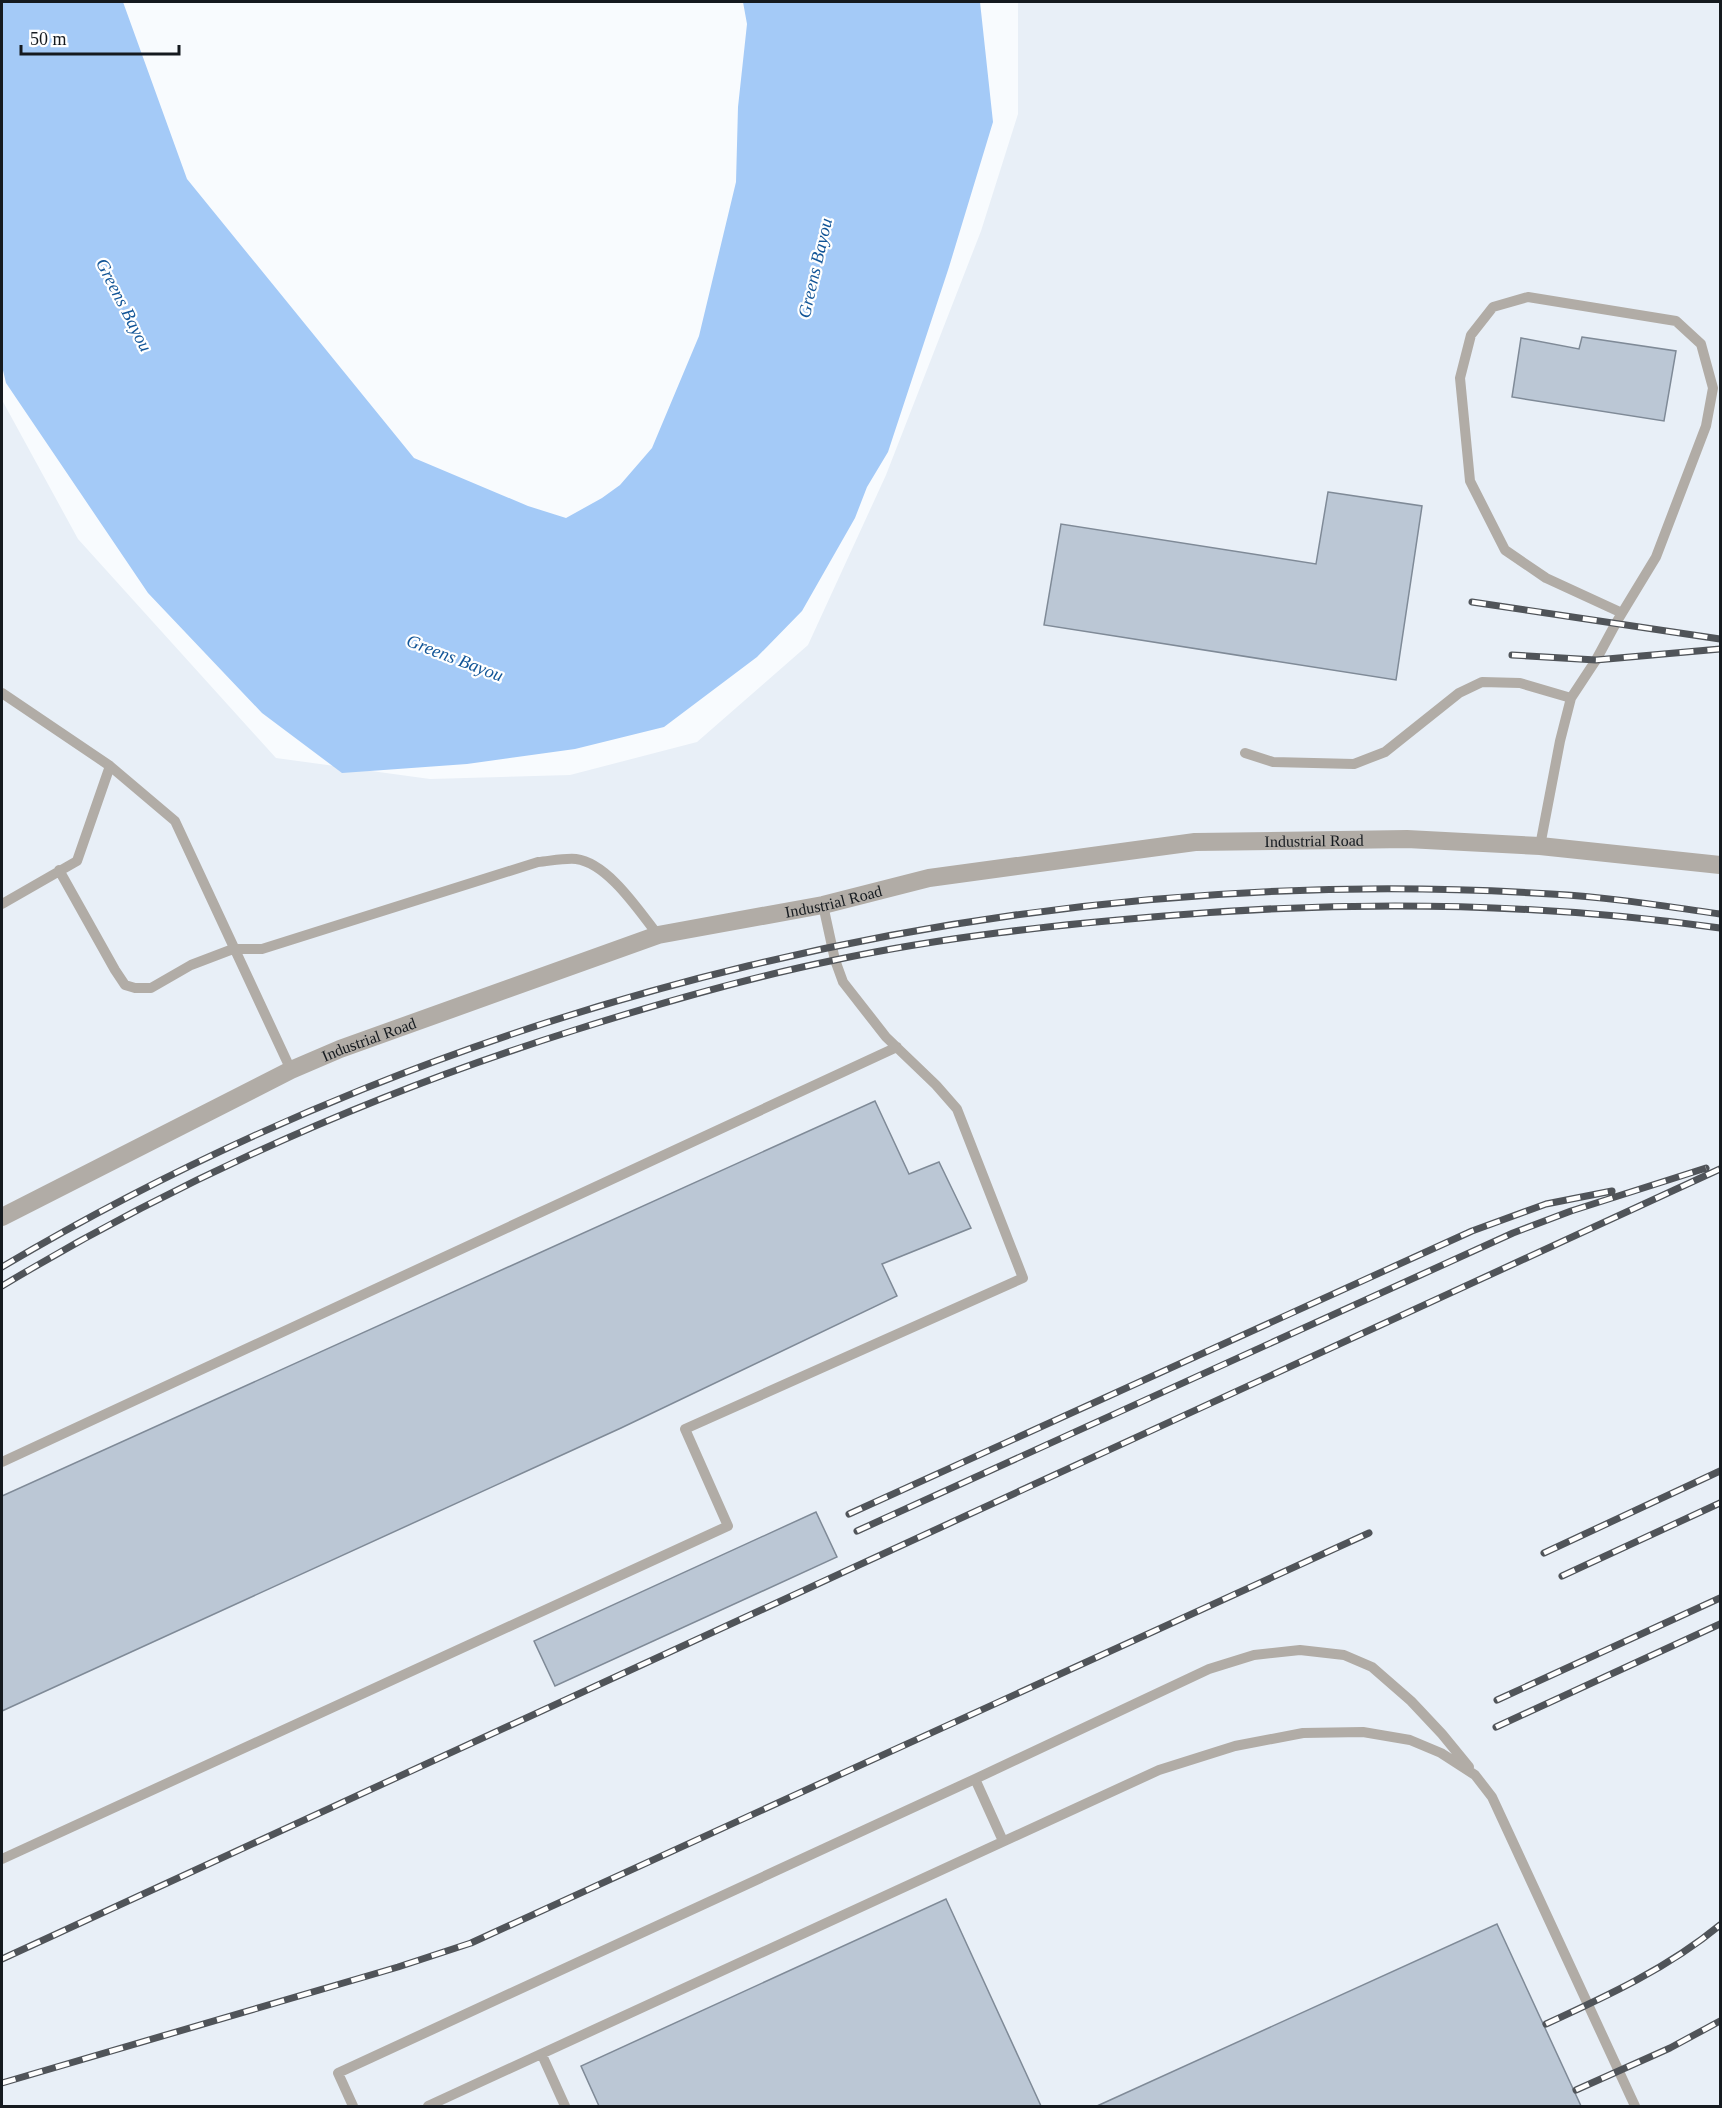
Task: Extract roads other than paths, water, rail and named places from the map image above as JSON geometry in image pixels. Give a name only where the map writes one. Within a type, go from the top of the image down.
[{"type":"street","name":"Industrial Road","points":[[2,1217],[291,1070],[340,1049],[658,935],[823,905],[929,878],[1195,842],[1407,839],[1540,846],[1720,865]]},
{"type":"lane","points":[[1540,846],[1560,741],[1571,698],[1656,557],[1706,426],[1713,388],[1701,344],[1676,321],[1528,297],[1492,307],[1471,334],[1460,378],[1470,481],[1505,550],[1546,578],[1622,613]]},
{"type":"lane","points":[[1245,753],[1273,762],[1354,764],[1385,752],[1459,693],[1482,682],[1520,683],[1571,698]]},
{"type":"lane","points":[[2,693],[110,766],[175,821],[291,1070]]},
{"type":"lane","points":[[2,904],[77,861],[110,766]]},
{"type":"lane","points":[[59,870],[125,985],[135,988],[151,988],[191,965],[233,949],[262,949],[538,862],[576,860],[594,865],[613,882],[658,935]]},
{"type":"lane","points":[[2,1859],[728,1526],[685,1429],[1023,1278],[957,1109],[936,1085],[886,1037],[843,982],[835,960],[823,905]]},
{"type":"lane","points":[[2,1462],[897,1047]]},
{"type":"lane","points":[[353,2106],[338,2073],[1209,1669],[1254,1655],[1300,1650],[1344,1655],[1372,1667],[1411,1701],[1442,1734],[1492,1797],[1635,2106]]},
{"type":"lane","points":[[428,2106],[1159,1770],[1234,1746],[1303,1733],[1363,1732],[1410,1740],[1441,1753],[1475,1775]]},
{"type":"lane","points":[[975,1779],[1003,1841]]},
{"type":"lane","points":[[542,2055],[565,2106]]},
{"type":"water","name":"Greens Bayou","points":[[2,2],[123,2],[187,179],[414,458],[528,506],[566,518],[620,485],[652,448],[699,336],[736,182],[738,107],[747,24],[743,2],[980,2],[993,122],[949,267],[888,452],[867,487],[855,518],[802,611],[757,657],[664,727],[575,749],[467,764],[342,773],[262,713],[148,593],[6,383],[2,366]]},
{"type":"railway","points":[[1472,602],[1720,639]]},
{"type":"railway","points":[[1512,655],[1596,660],[1720,649]]},
{"type":"railway","points":[[2,1267],[178,1171],[363,1089],[553,1020],[749,966],[948,925],[1149,900],[1350,889],[1572,895],[1720,914]]},
{"type":"railway","points":[[2,1286],[139,1209],[209,1174],[353,1110],[426,1081],[639,1010],[736,983],[835,960],[958,938],[1040,928],[1164,916],[1304,907],[1443,906],[1512,909],[1650,919],[1720,928]]},
{"type":"railway","points":[[857,1531],[1513,1233],[1571,1211],[1706,1168]]},
{"type":"railway","points":[[2,1959],[1720,1169]]},
{"type":"railway","points":[[849,1514],[1472,1231],[1546,1204],[1612,1191]]},
{"type":"railway","points":[[1544,1553],[1720,1471]]},
{"type":"railway","points":[[1562,1576],[1720,1503]]},
{"type":"railway","points":[[2,2083],[398,1967],[471,1943],[1369,1533]]},
{"type":"railway","points":[[1497,1700],[1720,1598]]},
{"type":"railway","points":[[1496,1727],[1720,1624]]},
{"type":"railway","points":[[1546,2024],[1658,1968],[1720,1925]]},
{"type":"railway","points":[[1576,2090],[1670,2048],[1720,2021]]}]
